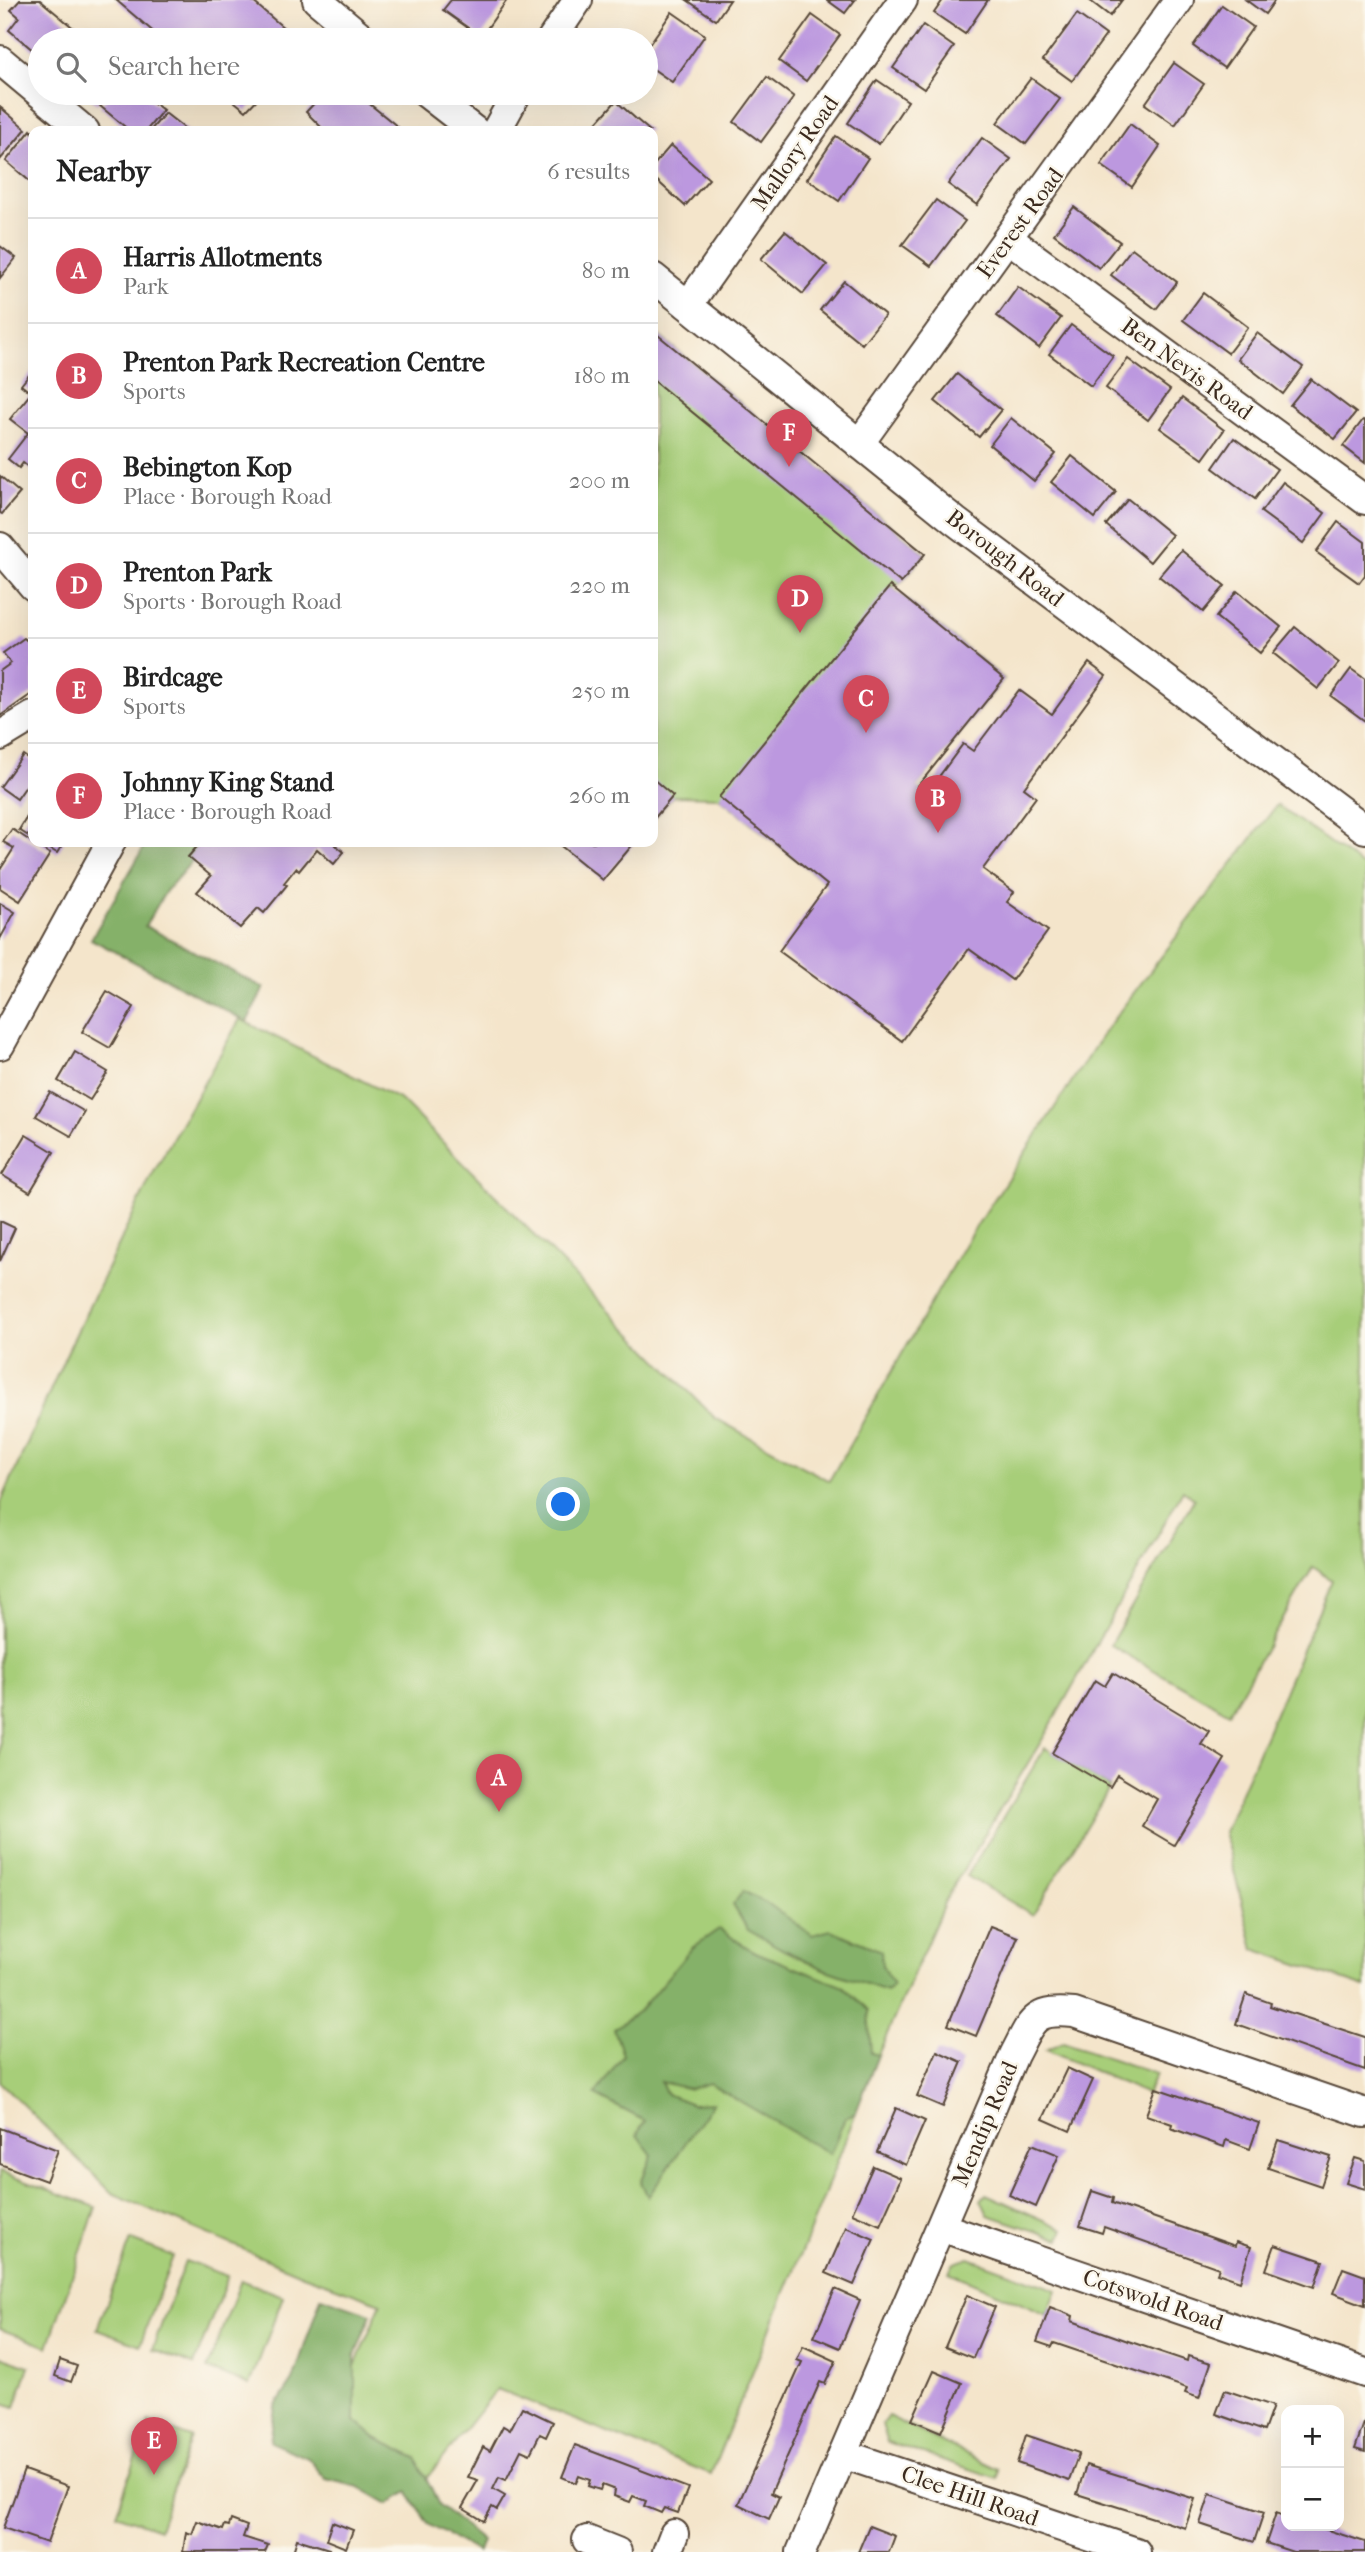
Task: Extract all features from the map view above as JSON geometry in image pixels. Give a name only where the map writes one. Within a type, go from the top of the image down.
[{"type":"street","points":[[317,0],[351,28]]},
{"type":"street","points":[[559,28],[578,0]]},
{"type":"street","name":"Mallory Road","points":[[688,305],[903,0]]},
{"type":"street","name":"Everest Road","points":[[859,444],[1180,0]]},
{"type":"street","points":[[0,61],[28,84]]},
{"type":"street","points":[[53,105],[79,126]]},
{"type":"street","points":[[441,105],[469,126]]},
{"type":"street","points":[[499,126],[510,105]]},
{"type":"street","name":"Ben Nevis Road","points":[[1009,239],[1365,500]]},
{"type":"street","name":"Borough Road","points":[[658,281],[859,444],[1121,648],[1365,829]]},
{"type":"street","points":[[0,547],[28,580]]},
{"type":"street","points":[[0,736],[28,719]]},
{"type":"street","points":[[0,1045],[108,847]]},
{"type":"street","name":"Mendip Road","points":[[801,2552],[1014,2055],[1035,2019],[1049,2011],[1074,2013],[1365,2113]]},
{"type":"street","name":"Cotswold Road","points":[[941,2227],[1365,2372]]},
{"type":"street","name":"Clee Hill Road","points":[[844,2454],[1136,2552]]},
{"type":"street","points":[[587,2540],[617,2552]]},
{"type":"green space","points":[[658,335],[925,554],[901,583],[891,587],[1004,679],[833,889],[719,797],[673,796],[658,814]]},
{"type":"green space","points":[[1277,805],[1365,868],[1365,1987],[1254,1949],[1224,1832],[1332,1580],[1313,1567],[1229,1713],[1110,1645],[1194,1499],[1183,1490],[1048,1730],[948,1895],[878,2055],[711,2474],[497,2389],[418,2489],[332,2422],[381,2303],[303,2275],[112,2193],[0,2082],[0,1505],[65,1357],[150,1179],[240,1019],[401,1100],[715,1418],[829,1481],[966,1242],[1107,1028]]},
{"type":"green space","points":[[144,847],[197,847],[189,857],[193,860],[166,891],[145,926],[264,988],[247,1022],[91,939]]},
{"type":"green space","points":[[1045,1748],[1110,1787],[1033,1915],[967,1876]]},
{"type":"green space","points":[[743,1891],[770,1905],[812,1935],[831,1930],[881,1951],[882,1966],[893,1985],[887,1991],[826,1970],[748,1930],[733,1905]]},
{"type":"green space","points":[[719,1929],[753,1951],[844,1987],[868,2010],[871,2053],[878,2055],[855,2114],[845,2118],[830,2154],[709,2083],[690,2089],[661,2082],[666,2094],[692,2104],[713,2103],[648,2197],[641,2182],[652,2155],[637,2135],[645,2121],[595,2095],[623,2055],[614,2029],[641,2009],[692,1948]]},
{"type":"green space","points":[[1063,2042],[1156,2074],[1147,2094],[1046,2050]]},
{"type":"green space","points":[[0,2172],[96,2207],[48,2347],[0,2329]]},
{"type":"green space","points":[[986,2194],[1064,2229],[1060,2239],[988,2215],[981,2200]]},
{"type":"green space","points":[[131,2240],[173,2256],[140,2345],[97,2329]]},
{"type":"green space","points":[[969,2258],[1057,2290],[1047,2315],[949,2272],[954,2263]]},
{"type":"green space","points":[[185,2261],[228,2276],[194,2365],[152,2350]]},
{"type":"green space","points":[[241,2280],[283,2296],[250,2385],[207,2369]]},
{"type":"green space","points":[[321,2297],[371,2314],[355,2356],[355,2421],[374,2437],[416,2458],[439,2505],[482,2541],[478,2552],[428,2524],[408,2492],[389,2504],[359,2487],[326,2479],[308,2458],[270,2442],[275,2407],[293,2380]]},
{"type":"green space","points":[[0,2356],[29,2366],[15,2407],[0,2402]]},
{"type":"green space","points":[[888,2416],[998,2469],[997,2478],[887,2442],[882,2424]]},
{"type":"green space","points":[[149,2422],[191,2437],[159,2529],[116,2514]]},
{"type":"building","points":[[20,0],[40,0],[73,28],[28,28],[28,46],[9,30],[19,17],[11,10]]},
{"type":"building","points":[[116,0],[251,0],[284,28],[149,28]]},
{"type":"building","points":[[451,0],[507,0],[487,28],[468,28],[443,10]]},
{"type":"building","points":[[687,0],[730,0],[716,20]]},
{"type":"building","points":[[827,0],[855,0],[845,13]]},
{"type":"building","points":[[943,0],[988,0],[965,34],[934,13]]},
{"type":"building","points":[[1089,0],[1122,0],[1110,16]]},
{"type":"building","points":[[1246,0],[1275,0],[1265,14]]},
{"type":"building","points":[[1222,5],[1253,27],[1224,68],[1193,46]]},
{"type":"building","points":[[672,12],[705,35],[672,82],[658,72],[658,32]]},
{"type":"building","points":[[1077,14],[1106,35],[1072,81],[1043,60]]},
{"type":"building","points":[[812,15],[840,35],[806,81],[779,61]]},
{"type":"building","points":[[923,25],[954,47],[924,89],[893,68]]},
{"type":"building","points":[[1174,63],[1204,84],[1175,125],[1145,104]]},
{"type":"building","points":[[767,77],[794,97],[761,142],[734,122]]},
{"type":"building","points":[[1031,78],[1060,99],[1026,144],[997,123]]},
{"type":"building","points":[[877,80],[908,101],[879,144],[848,123]]},
{"type":"building","points":[[157,105],[163,110],[150,126],[124,126],[100,106]]},
{"type":"building","points":[[239,105],[252,105],[246,111]]},
{"type":"building","points":[[313,105],[371,105],[397,126],[320,126],[306,112]]},
{"type":"building","points":[[612,105],[621,105],[644,126],[594,126]]},
{"type":"building","points":[[0,107],[26,129],[0,160]]},
{"type":"building","points":[[165,113],[182,126],[154,126]]},
{"type":"building","points":[[1130,124],[1160,146],[1132,187],[1101,165]]},
{"type":"building","points":[[28,134],[28,180],[6,161]]},
{"type":"building","points":[[836,136],[868,158],[839,201],[807,179]]},
{"type":"building","points":[[982,138],[1011,159],[977,205],[948,184]]},
{"type":"building","points":[[671,145],[709,179],[685,206],[658,182],[658,160]]},
{"type":"building","points":[[936,200],[965,221],[931,266],[902,245]]},
{"type":"building","points":[[1074,207],[1120,242],[1099,268],[1054,234]]},
{"type":"building","points":[[785,231],[827,265],[803,294],[761,259]]},
{"type":"building","points":[[0,246],[16,258],[0,278]]},
{"type":"building","points":[[1132,248],[1177,282],[1156,309],[1111,275]]},
{"type":"building","points":[[844,281],[885,315],[862,344],[820,310]]},
{"type":"building","points":[[1018,287],[1061,318],[1039,348],[997,316]]},
{"type":"building","points":[[1203,293],[1248,327],[1228,353],[1183,320]]},
{"type":"building","points":[[1071,325],[1113,356],[1091,386],[1049,354]]},
{"type":"building","points":[[1257,333],[1303,367],[1283,394],[1238,359]]},
{"type":"building","points":[[658,335],[925,554],[901,583],[658,384]]},
{"type":"building","points":[[1128,359],[1170,390],[1148,420],[1106,388]]},
{"type":"building","points":[[957,374],[1001,410],[979,437],[935,401]]},
{"type":"building","points":[[28,376],[28,391],[21,385]]},
{"type":"building","points":[[1311,379],[1356,413],[1335,439],[1290,405]]},
{"type":"building","points":[[28,397],[28,433],[10,419]]},
{"type":"building","points":[[1182,398],[1224,430],[1203,459],[1160,428]]},
{"type":"building","points":[[1011,418],[1056,454],[1034,481],[990,445]]},
{"type":"building","points":[[1363,420],[1365,421],[1365,463],[1343,446]]},
{"type":"building","points":[[28,433],[28,467],[23,463],[19,468],[8,459]]},
{"type":"building","points":[[1234,438],[1277,469],[1255,499],[1213,468]]},
{"type":"building","points":[[1072,456],[1116,492],[1095,518],[1051,482]]},
{"type":"building","points":[[0,476],[20,493],[2,514],[0,513]]},
{"type":"building","points":[[1283,482],[1325,513],[1303,543],[1261,512]]},
{"type":"building","points":[[1128,499],[1172,535],[1150,562],[1106,525]]},
{"type":"building","points":[[1338,522],[1365,542],[1365,575],[1359,583],[1316,552]]},
{"type":"building","points":[[1181,550],[1225,586],[1203,612],[1159,576]]},
{"type":"building","points":[[890,586],[1004,679],[917,787],[926,794],[963,744],[973,751],[1019,690],[1052,714],[1089,663],[1106,676],[1024,788],[1036,797],[983,869],[1014,892],[1007,902],[1048,931],[1012,980],[969,949],[902,1041],[779,951],[827,885],[719,797]]},
{"type":"building","points":[[1237,591],[1281,627],[1260,653],[1216,617]]},
{"type":"building","points":[[1295,627],[1339,663],[1318,689],[1273,653]]},
{"type":"building","points":[[24,638],[28,642],[28,696],[0,716],[0,671],[11,663],[3,653]]},
{"type":"building","points":[[1351,669],[1365,679],[1365,721],[1331,696]]},
{"type":"building","points":[[23,755],[28,758],[28,783],[17,799],[0,787]]},
{"type":"building","points":[[658,783],[673,796],[658,814]]},
{"type":"building","points":[[28,815],[28,836],[19,830]]},
{"type":"building","points":[[12,829],[28,840],[28,847],[39,847],[50,854],[20,901],[0,888],[0,870],[14,848],[3,842]]},
{"type":"building","points":[[47,847],[61,847],[57,853]]},
{"type":"building","points":[[197,847],[338,847],[344,852],[334,864],[317,849],[299,871],[296,868],[284,883],[287,885],[264,913],[258,908],[240,928],[197,892],[211,876],[188,857]]},
{"type":"building","points":[[562,847],[631,847],[603,880]]},
{"type":"building","points":[[0,903],[15,912],[0,939]]},
{"type":"building","points":[[107,991],[134,1007],[110,1048],[82,1032]]},
{"type":"building","points":[[75,1052],[108,1072],[90,1100],[58,1081]]},
{"type":"building","points":[[50,1092],[85,1112],[71,1136],[36,1116]]},
{"type":"building","points":[[26,1135],[54,1152],[30,1192],[2,1175]]},
{"type":"building","points":[[0,1221],[15,1228],[0,1261]]},
{"type":"building","points":[[1113,1673],[1209,1731],[1201,1744],[1225,1759],[1174,1845],[1142,1826],[1157,1799],[1117,1775],[1110,1787],[1052,1753],[1095,1680],[1105,1686]]},
{"type":"building","points":[[990,1926],[1018,1937],[976,2036],[948,2025]]},
{"type":"building","points":[[1246,1994],[1271,2003],[1270,2006],[1365,2037],[1365,2070],[1236,2024]]},
{"type":"building","points":[[937,2051],[962,2062],[943,2107],[917,2096]]},
{"type":"building","points":[[1067,2068],[1093,2080],[1070,2131],[1043,2119]]},
{"type":"building","points":[[1156,2088],[1259,2123],[1250,2149],[1226,2140],[1224,2147],[1171,2128],[1172,2124],[1146,2115]]},
{"type":"building","points":[[896,2108],[925,2121],[906,2165],[877,2152]]},
{"type":"building","points":[[0,2128],[58,2150],[46,2181],[0,2164]]},
{"type":"building","points":[[1278,2140],[1331,2157],[1321,2186],[1268,2168]]},
{"type":"building","points":[[1032,2144],[1059,2155],[1036,2207],[1009,2195]]},
{"type":"building","points":[[1355,2158],[1365,2161],[1365,2189],[1346,2183]]},
{"type":"building","points":[[873,2166],[901,2178],[880,2225],[852,2213]]},
{"type":"building","points":[[1092,2191],[1113,2198],[1112,2203],[1235,2246],[1236,2242],[1251,2247],[1240,2281],[1217,2273],[1219,2268],[1104,2227],[1102,2233],[1080,2226]]},
{"type":"building","points":[[846,2227],[874,2239],[854,2285],[826,2273]]},
{"type":"building","points":[[1275,2245],[1323,2261],[1314,2287],[1266,2270]]},
{"type":"building","points":[[1343,2268],[1365,2276],[1365,2305],[1333,2293]]},
{"type":"building","points":[[835,2289],[860,2300],[840,2348],[814,2337]]},
{"type":"building","points":[[967,2295],[995,2307],[973,2358],[945,2347]]},
{"type":"building","points":[[1050,2307],[1073,2316],[1072,2321],[1128,2341],[1187,2361],[1188,2356],[1211,2363],[1199,2398],[1185,2393],[1187,2388],[1054,2343],[1052,2347],[1037,2342]]},
{"type":"building","points":[[803,2346],[836,2361],[825,2384],[820,2382],[771,2493],[779,2497],[769,2519],[738,2504],[802,2362],[797,2360]]},
{"type":"building","points":[[60,2360],[77,2366],[71,2382],[55,2376]]},
{"type":"building","points":[[934,2371],[962,2383],[941,2432],[912,2420]]},
{"type":"building","points":[[1225,2390],[1273,2406],[1264,2431],[1216,2414]]},
{"type":"building","points":[[522,2407],[553,2422],[546,2437],[540,2434],[530,2454],[521,2450],[506,2480],[499,2477],[493,2489],[505,2496],[497,2510],[492,2507],[484,2521],[462,2508],[478,2480],[468,2477],[483,2447],[490,2451],[503,2426],[510,2430]]},
{"type":"building","points":[[1365,2420],[1365,2452],[1355,2449]]},
{"type":"building","points":[[1026,2435],[1079,2453],[1069,2481],[1017,2463]]},
{"type":"building","points":[[575,2445],[688,2488],[678,2513],[664,2508],[661,2513],[644,2506],[646,2501],[633,2496],[630,2502],[614,2496],[615,2490],[602,2485],[600,2490],[588,2486],[590,2480],[579,2476],[576,2483],[562,2477]]},
{"type":"building","points":[[1086,2465],[1195,2499],[1185,2528],[1077,2494]]},
{"type":"building","points":[[24,2470],[68,2486],[47,2543],[3,2528]]},
{"type":"building","points":[[1210,2494],[1264,2512],[1254,2542],[1200,2524]]},
{"type":"building","points":[[1276,2513],[1281,2515],[1281,2531],[1331,2531],[1365,2542],[1365,2552],[1293,2552],[1266,2543]]},
{"type":"building","points":[[231,2520],[247,2526],[243,2537],[268,2545],[265,2552],[183,2552],[186,2532],[192,2534],[197,2521],[223,2530],[225,2525],[229,2526]]},
{"type":"building","points":[[332,2522],[353,2530],[346,2548],[326,2540]]},
{"type":"building","points":[[869,2526],[895,2536],[889,2552],[858,2552]]},
{"type":"building","points":[[297,2539],[329,2549],[328,2552],[293,2552]]},
{"type":"place","name":"Johnny King Stand","points":[[789,467]]},
{"type":"place","name":"Prenton Park","points":[[800,633]]},
{"type":"place","name":"Bebington Kop","points":[[866,733]]},
{"type":"place","name":"Prenton Park Recreation Centre","points":[[938,833]]},
{"type":"place","name":"Harris Allotments","points":[[499,1812]]},
{"type":"place","name":"Birdcage","points":[[154,2475]]}]
